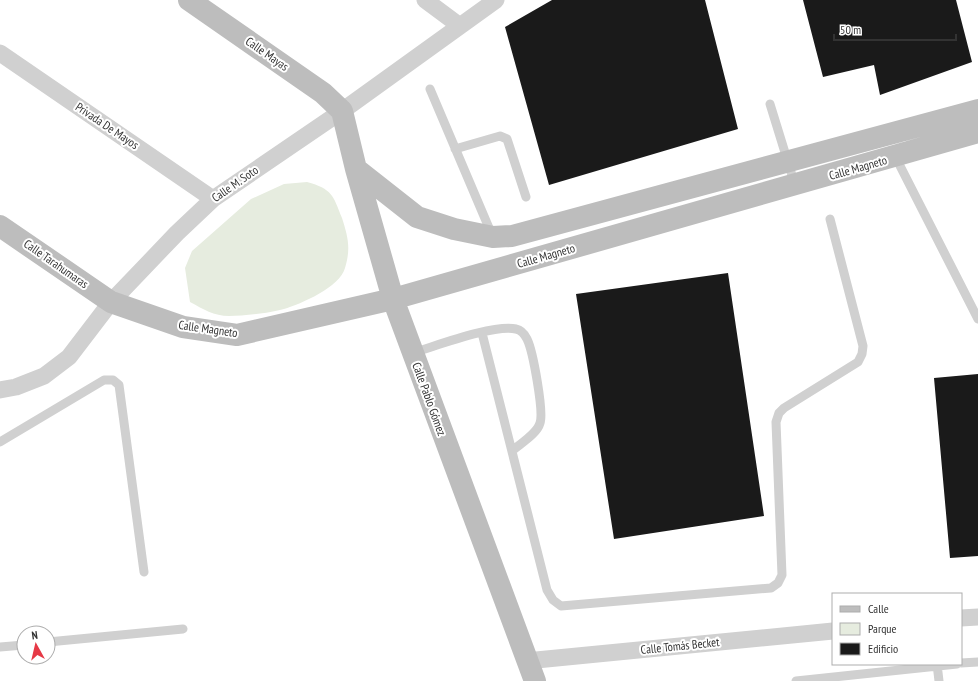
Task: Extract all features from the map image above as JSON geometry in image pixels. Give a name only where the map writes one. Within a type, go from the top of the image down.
[{"type":"main road","name":"Calle Mayas","points":[[189,0],[323,93],[342,111]]},
{"type":"main road","name":"Calle Magneto","points":[[111,302],[183,327],[237,335],[393,299],[795,185],[978,110]]},
{"type":"main road","name":"Calle Pablo Gómez","points":[[342,111],[356,169],[393,299],[526,661],[535,681]]},
{"type":"main road","name":"Calle Magneto","points":[[356,169],[417,217],[454,229],[493,237],[512,236],[789,162],[978,132]]},
{"type":"main road","name":"Calle Tarahumaras","points":[[0,226],[111,302]]},
{"type":"street","points":[[425,0],[460,26]]},
{"type":"street","name":"Calle M. Soto","points":[[0,390],[16,387],[44,376],[69,357],[111,302],[177,233],[213,199],[342,111],[496,0]]},
{"type":"street","name":"Privada De Mayos","points":[[0,53],[213,199]]},
{"type":"street","points":[[962,618],[978,617]]},
{"type":"street","name":"Calle Tomás Becket","points":[[526,661],[832,631]]},
{"type":"lane","points":[[430,89],[493,237]]},
{"type":"lane","points":[[770,104],[795,185]]},
{"type":"lane","points":[[455,149],[504,137],[507,139],[526,197]]},
{"type":"lane","points":[[892,146],[978,319]]},
{"type":"lane","points":[[482,333],[547,590],[553,600],[561,606],[771,588],[778,583],[782,575],[776,422],[779,414],[784,408],[858,362],[862,354],[863,346],[830,219]]},
{"type":"lane","points":[[412,353],[508,327],[519,329],[526,337],[530,347],[541,410],[541,422],[538,429],[512,451]]},
{"type":"lane","points":[[0,442],[104,380],[113,380],[119,385],[144,572]]},
{"type":"lane","points":[[56,641],[184,630]]},
{"type":"lane","points":[[0,647],[16,645]]},
{"type":"lane","points":[[962,664],[978,662]]},
{"type":"lane","points":[[796,681],[937,665],[939,681]]},
{"type":"green space","points":[[307,182],[327,190],[334,198],[342,218],[348,243],[348,254],[342,275],[336,282],[319,294],[300,303],[284,309],[264,313],[224,316],[209,312],[190,302],[185,268],[192,251],[251,199],[284,184]]},
{"type":"building","points":[[552,0],[705,0],[738,129],[549,185],[505,27]]},
{"type":"building","points":[[803,0],[956,0],[972,62],[880,95],[874,65],[823,77]]},
{"type":"building","points":[[728,273],[764,516],[614,539],[576,294]]},
{"type":"building","points":[[978,374],[978,556],[950,558],[934,378]]}]
